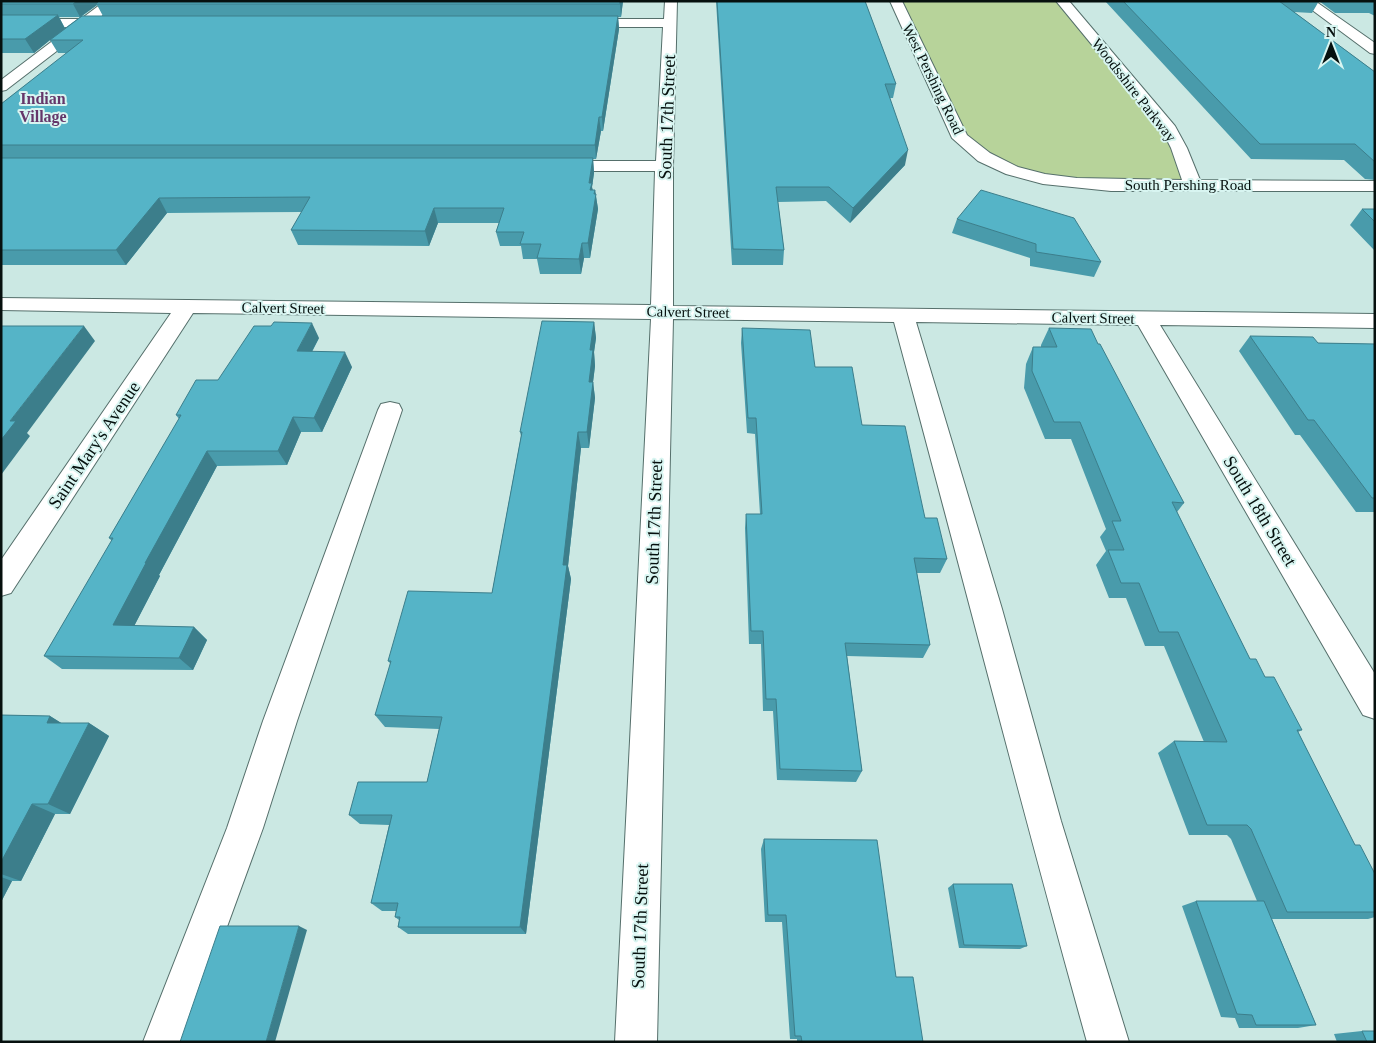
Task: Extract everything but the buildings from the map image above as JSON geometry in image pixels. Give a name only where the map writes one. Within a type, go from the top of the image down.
[{"type":"street","points":[[1,86],[112,1]]},
{"type":"street","name":"South 17th Street","points":[[636,1042],[671,1]]},
{"type":"street","name":"West Pershing Road","points":[[896,1],[960,138],[978,153],[1004,167]]},
{"type":"street","name":"Woodsshire Parkway","points":[[1062,1],[1169,129],[1179,148],[1193,185]]},
{"type":"street","points":[[1306,1],[1375,50]]},
{"type":"street","points":[[1,22],[124,23]]},
{"type":"street","points":[[570,23],[671,23]]},
{"type":"street","points":[[538,166],[664,166]]},
{"type":"street","name":"South Pershing Road","points":[[1004,167],[1026,174],[1072,183],[1375,186]]},
{"type":"street","name":"Calvert Street","points":[[1,304],[1375,320]]},
{"type":"street","name":"Saint Mary's Avenue","points":[[1,584],[186,307]]},
{"type":"street","points":[[903,315],[987,609],[1043,821],[1108,1042]]},
{"type":"street","name":"South 18th Street","points":[[1145,318],[1375,704]]},
{"type":"street","points":[[164,1042],[245,828],[280,721],[390,410]]},
{"type":"green space","points":[[896,1],[1062,1],[1169,129],[1193,185],[1099,184],[1026,174],[970,147]]},
{"type":"district","name":"Indian Village","points":[[43,107]]}]
